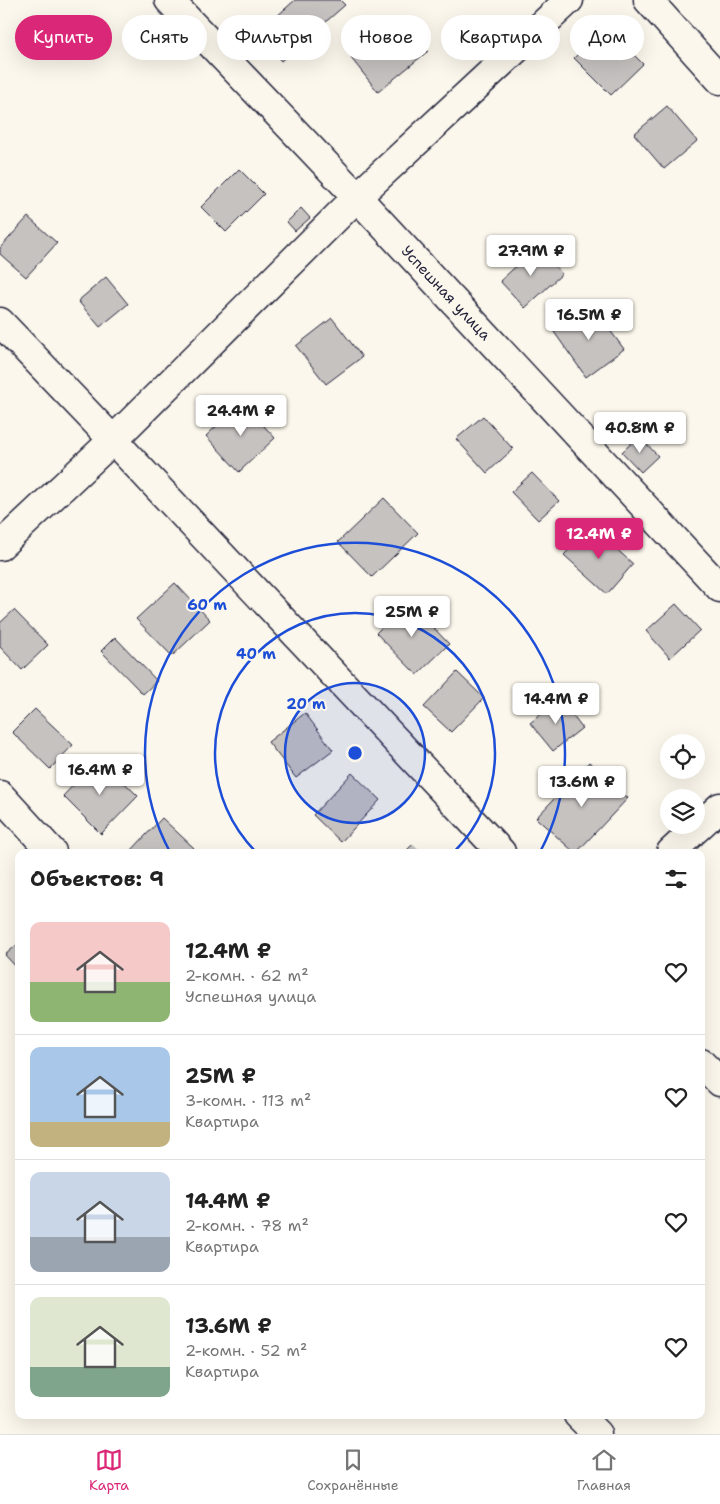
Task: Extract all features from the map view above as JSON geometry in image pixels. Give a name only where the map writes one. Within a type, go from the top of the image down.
[{"type":"street","name":"Успешная улица","points":[[169,0],[357,197],[720,588]]},
{"type":"street","points":[[0,546],[114,440],[357,197],[569,0]]},
{"type":"street","points":[[648,0],[720,80]]},
{"type":"street","points":[[0,322],[114,440],[497,849]]},
{"type":"street","points":[[0,795],[49,849]]},
{"type":"street","points":[[674,849],[720,807]]},
{"type":"street","points":[[705,1066],[720,1082]]},
{"type":"street","points":[[582,1419],[597,1434]]},
{"type":"building","points":[[295,0],[340,0],[345,5],[331,17],[331,15],[278,15]]},
{"type":"building","points":[[353,60],[417,60],[378,92]]},
{"type":"building","points":[[576,60],[639,60],[643,64],[611,95]]},
{"type":"building","points":[[667,106],[697,141],[664,169],[634,134]]},
{"type":"building","points":[[239,169],[264,194],[226,232],[201,207]]},
{"type":"building","points":[[301,208],[310,218],[295,231],[287,222]]},
{"type":"building","points":[[28,217],[57,243],[26,277],[0,254],[0,248]]},
{"type":"building","points":[[537,247],[562,274],[525,308],[500,281]]},
{"type":"building","points":[[106,277],[128,304],[100,327],[78,301]]},
{"type":"building","points":[[591,305],[624,349],[586,377],[554,332]]},
{"type":"building","points":[[332,318],[362,357],[326,384],[296,346]]},
{"type":"building","points":[[242,402],[275,438],[239,472],[206,436]]},
{"type":"building","points":[[483,416],[513,449],[487,473],[456,439]]},
{"type":"building","points":[[639,436],[658,456],[641,472],[622,452]]},
{"type":"building","points":[[532,473],[559,501],[538,520],[511,492]]},
{"type":"building","points":[[384,498],[418,533],[372,577],[338,542]]},
{"type":"building","points":[[591,526],[633,564],[607,594],[564,555]]},
{"type":"building","points":[[175,583],[210,620],[172,656],[136,619]]},
{"type":"building","points":[[408,601],[449,644],[417,675],[376,633]]},
{"type":"building","points":[[676,604],[700,630],[670,658],[646,631]]},
{"type":"building","points":[[14,610],[48,645],[22,670],[0,647],[0,623]]},
{"type":"building","points":[[115,637],[157,681],[143,694],[101,651]]},
{"type":"building","points":[[457,672],[484,698],[451,732],[424,707]]},
{"type":"building","points":[[560,699],[582,728],[553,751],[530,723]]},
{"type":"building","points":[[35,709],[73,745],[50,769],[12,732]]},
{"type":"building","points":[[305,713],[333,750],[296,778],[268,742]]},
{"type":"building","points":[[99,758],[138,796],[101,834],[63,796]]},
{"type":"building","points":[[589,762],[628,798],[580,849],[571,849],[536,818]]},
{"type":"building","points":[[352,773],[380,800],[341,842],[313,815]]},
{"type":"building","points":[[162,818],[194,848],[193,849],[133,849]]},
{"type":"building","points":[[413,844],[418,849],[408,849]]},
{"type":"building","points":[[15,946],[15,966],[5,955]]}]
